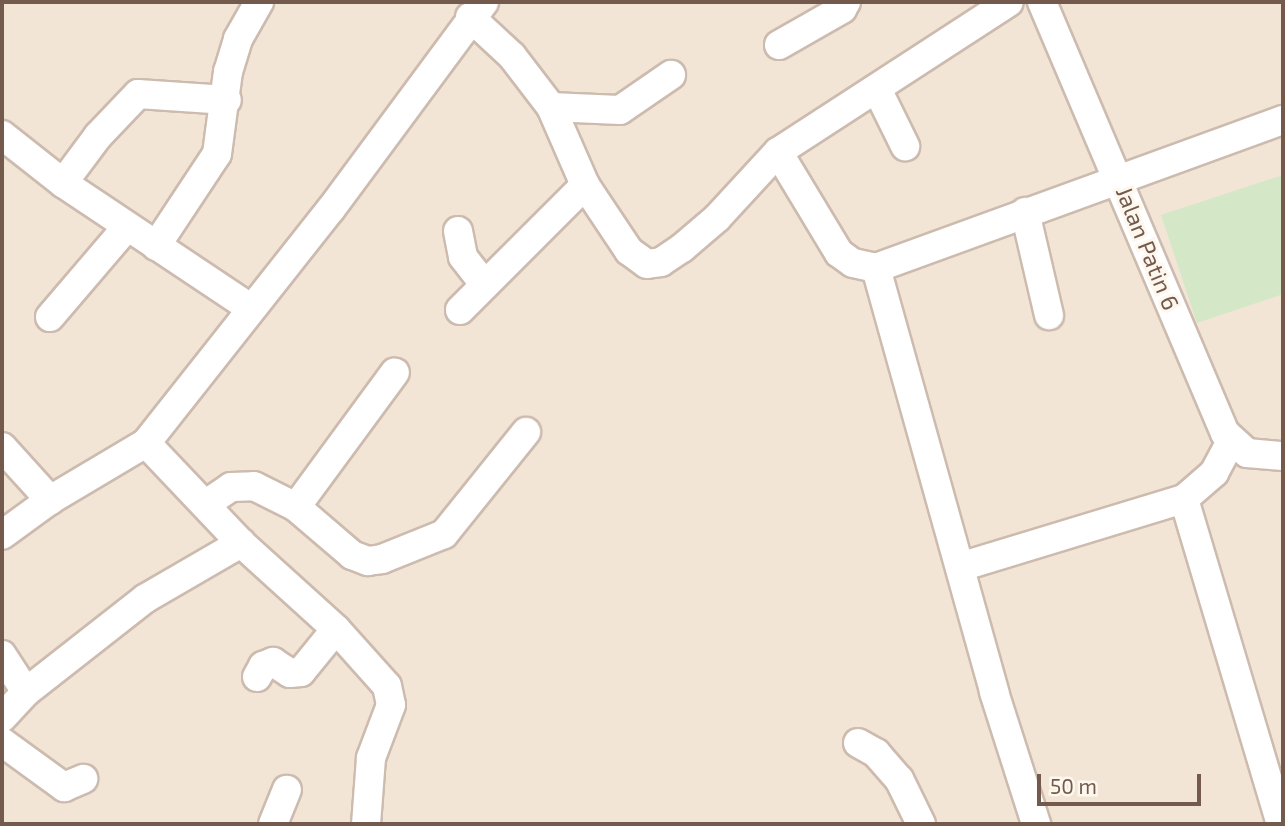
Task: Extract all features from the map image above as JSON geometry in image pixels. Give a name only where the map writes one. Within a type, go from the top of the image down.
[{"type":"street","points":[[156,246],[217,154],[228,72],[238,39],[259,2]]},
{"type":"street","points":[[779,44],[842,9],[846,2]]},
{"type":"street","points":[[2,535],[50,500],[146,443],[249,307],[331,209],[477,9],[551,107],[586,185],[629,251],[647,264],[661,262],[717,218],[778,152],[1009,2]]},
{"type":"street","name":"Jalan Patin 6","points":[[1042,2],[1120,179],[1215,413],[1231,441]]},
{"type":"street","points":[[551,107],[620,110],[671,75]]},
{"type":"street","points":[[877,89],[905,146]]},
{"type":"street","points":[[63,183],[98,136],[138,94],[226,100]]},
{"type":"street","points":[[778,152],[839,253],[853,263],[876,268],[1283,120]]},
{"type":"street","points":[[2,135],[63,183],[249,307]]},
{"type":"street","points":[[460,310],[483,283],[586,185]]},
{"type":"street","points":[[1026,212],[1049,315]]},
{"type":"street","points":[[50,317],[127,227]]},
{"type":"street","points":[[458,231],[463,257],[483,283]]},
{"type":"street","points":[[876,268],[1036,824]]},
{"type":"street","points":[[296,507],[396,372]]},
{"type":"street","points":[[206,504],[243,484],[296,507],[352,555],[368,561],[382,559],[444,534],[526,432]]},
{"type":"street","points":[[960,567],[1184,499],[1214,472],[1231,441],[1274,457]]},
{"type":"street","points":[[146,443],[241,543],[336,629],[391,696],[371,758],[366,824]]},
{"type":"street","points":[[2,447],[50,500]]},
{"type":"street","points":[[1214,472],[1274,457]]},
{"type":"street","points":[[1184,499],[1281,824]]},
{"type":"street","points":[[2,718],[26,692],[146,598],[241,543]]},
{"type":"street","points":[[257,677],[263,666],[273,662],[290,673],[301,672],[336,629]]},
{"type":"street","points":[[2,655],[26,692]]},
{"type":"street","points":[[2,742],[64,786],[83,779]]},
{"type":"street","points":[[858,743],[876,753],[899,779],[920,824]]},
{"type":"street","points":[[273,824],[287,790]]},
{"type":"shaded area","points":[[2,2],[1283,2],[1283,824],[2,824]]},
{"type":"green space","points":[[1283,175],[1283,294],[1197,323],[1161,215]]}]
